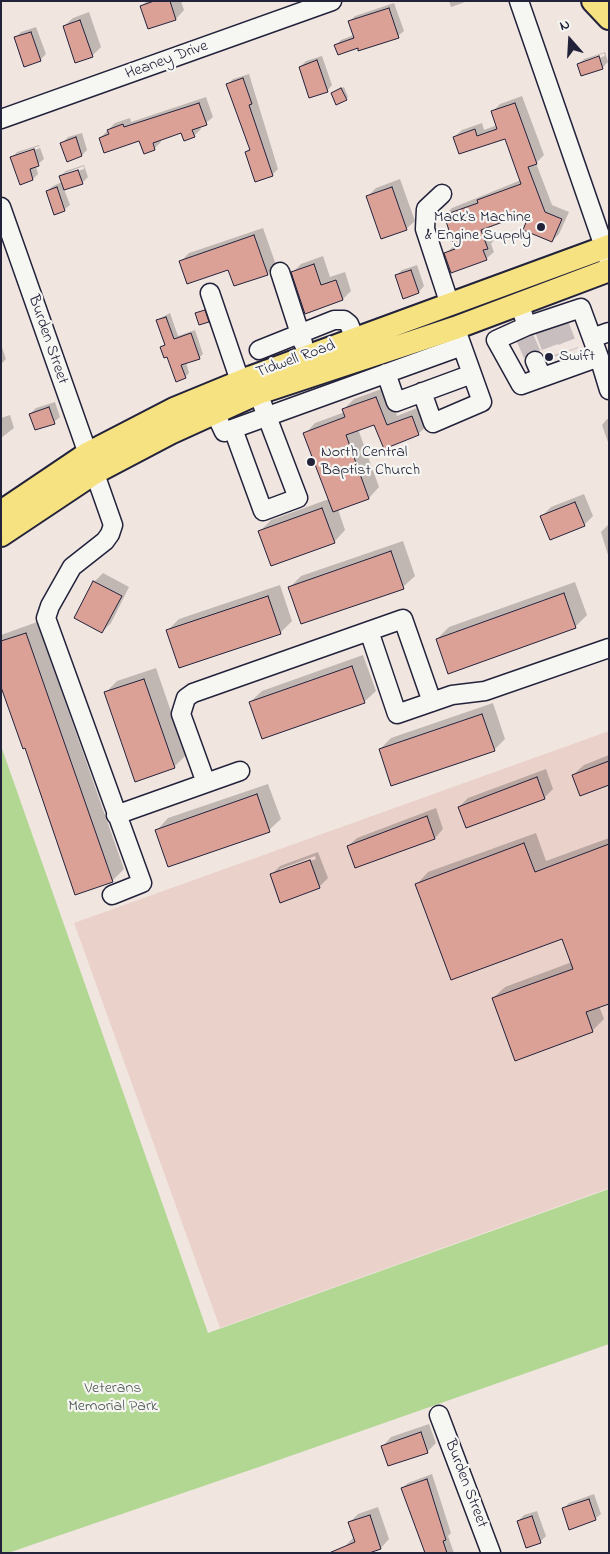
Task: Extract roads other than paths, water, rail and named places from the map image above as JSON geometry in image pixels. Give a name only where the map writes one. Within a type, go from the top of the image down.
[{"type":"main road","points":[[593,1],[609,18]]},
{"type":"main road","name":"Tidwell Road","points":[[1,512],[90,463],[174,409],[254,381],[307,356],[450,304],[607,251]]},
{"type":"main road","name":"Tidwell Road","points":[[1,535],[90,463],[170,433],[215,413],[254,381],[349,363],[458,337],[519,303],[609,270]]},
{"type":"main road","points":[[450,304],[458,337]]},
{"type":"street","name":"Heaney Drive","points":[[1,119],[332,1]]},
{"type":"street","points":[[519,1],[607,251]]},
{"type":"street","points":[[442,194],[426,209],[425,230],[450,304]]},
{"type":"street","name":"Burden Street","points":[[1,207],[113,525],[105,542],[72,567],[50,606],[46,618],[142,883],[112,895]]},
{"type":"street","points":[[280,272],[307,356]]},
{"type":"street","points":[[210,293],[232,360],[254,381],[269,416],[298,498],[263,511],[233,428]]},
{"type":"street","points":[[519,303],[539,326]]},
{"type":"street","points":[[599,357],[565,361],[542,377],[521,385],[496,340],[539,326],[581,308],[599,357],[609,390]]},
{"type":"street","points":[[232,360],[334,320],[344,320],[349,324],[355,339]]},
{"type":"street","points":[[592,338],[609,332]]},
{"type":"street","points":[[215,413],[224,432],[386,373],[458,337],[482,402],[433,423],[422,392]]},
{"type":"street","points":[[254,381],[258,350]]},
{"type":"street","points":[[535,361],[542,377]]},
{"type":"street","points":[[349,363],[356,384]]},
{"type":"street","points":[[386,373],[396,402],[472,374]]},
{"type":"street","points":[[206,783],[181,714],[186,698],[193,693],[402,619],[432,702]]},
{"type":"street","points":[[369,631],[398,714],[452,695],[485,691],[609,648]]},
{"type":"street","points":[[116,815],[240,771]]},
{"type":"street","name":"Burden Street","points":[[439,1415],[491,1553]]},
{"type":"tunnel","points":[[560,325],[570,351]]},
{"type":"tunnel","points":[[544,330],[554,357]]},
{"type":"tunnel","points":[[525,338],[535,361]]},
{"type":"place","name":"Mack's Machine & Engine Supply","points":[[541,227]]},
{"type":"place","name":"Swift","points":[[549,357]]},
{"type":"place","name":"North Central Baptist Church","points":[[311,462]]},
{"type":"park label","name":"Veterans Memorial Park","points":[[113,1398]]}]
